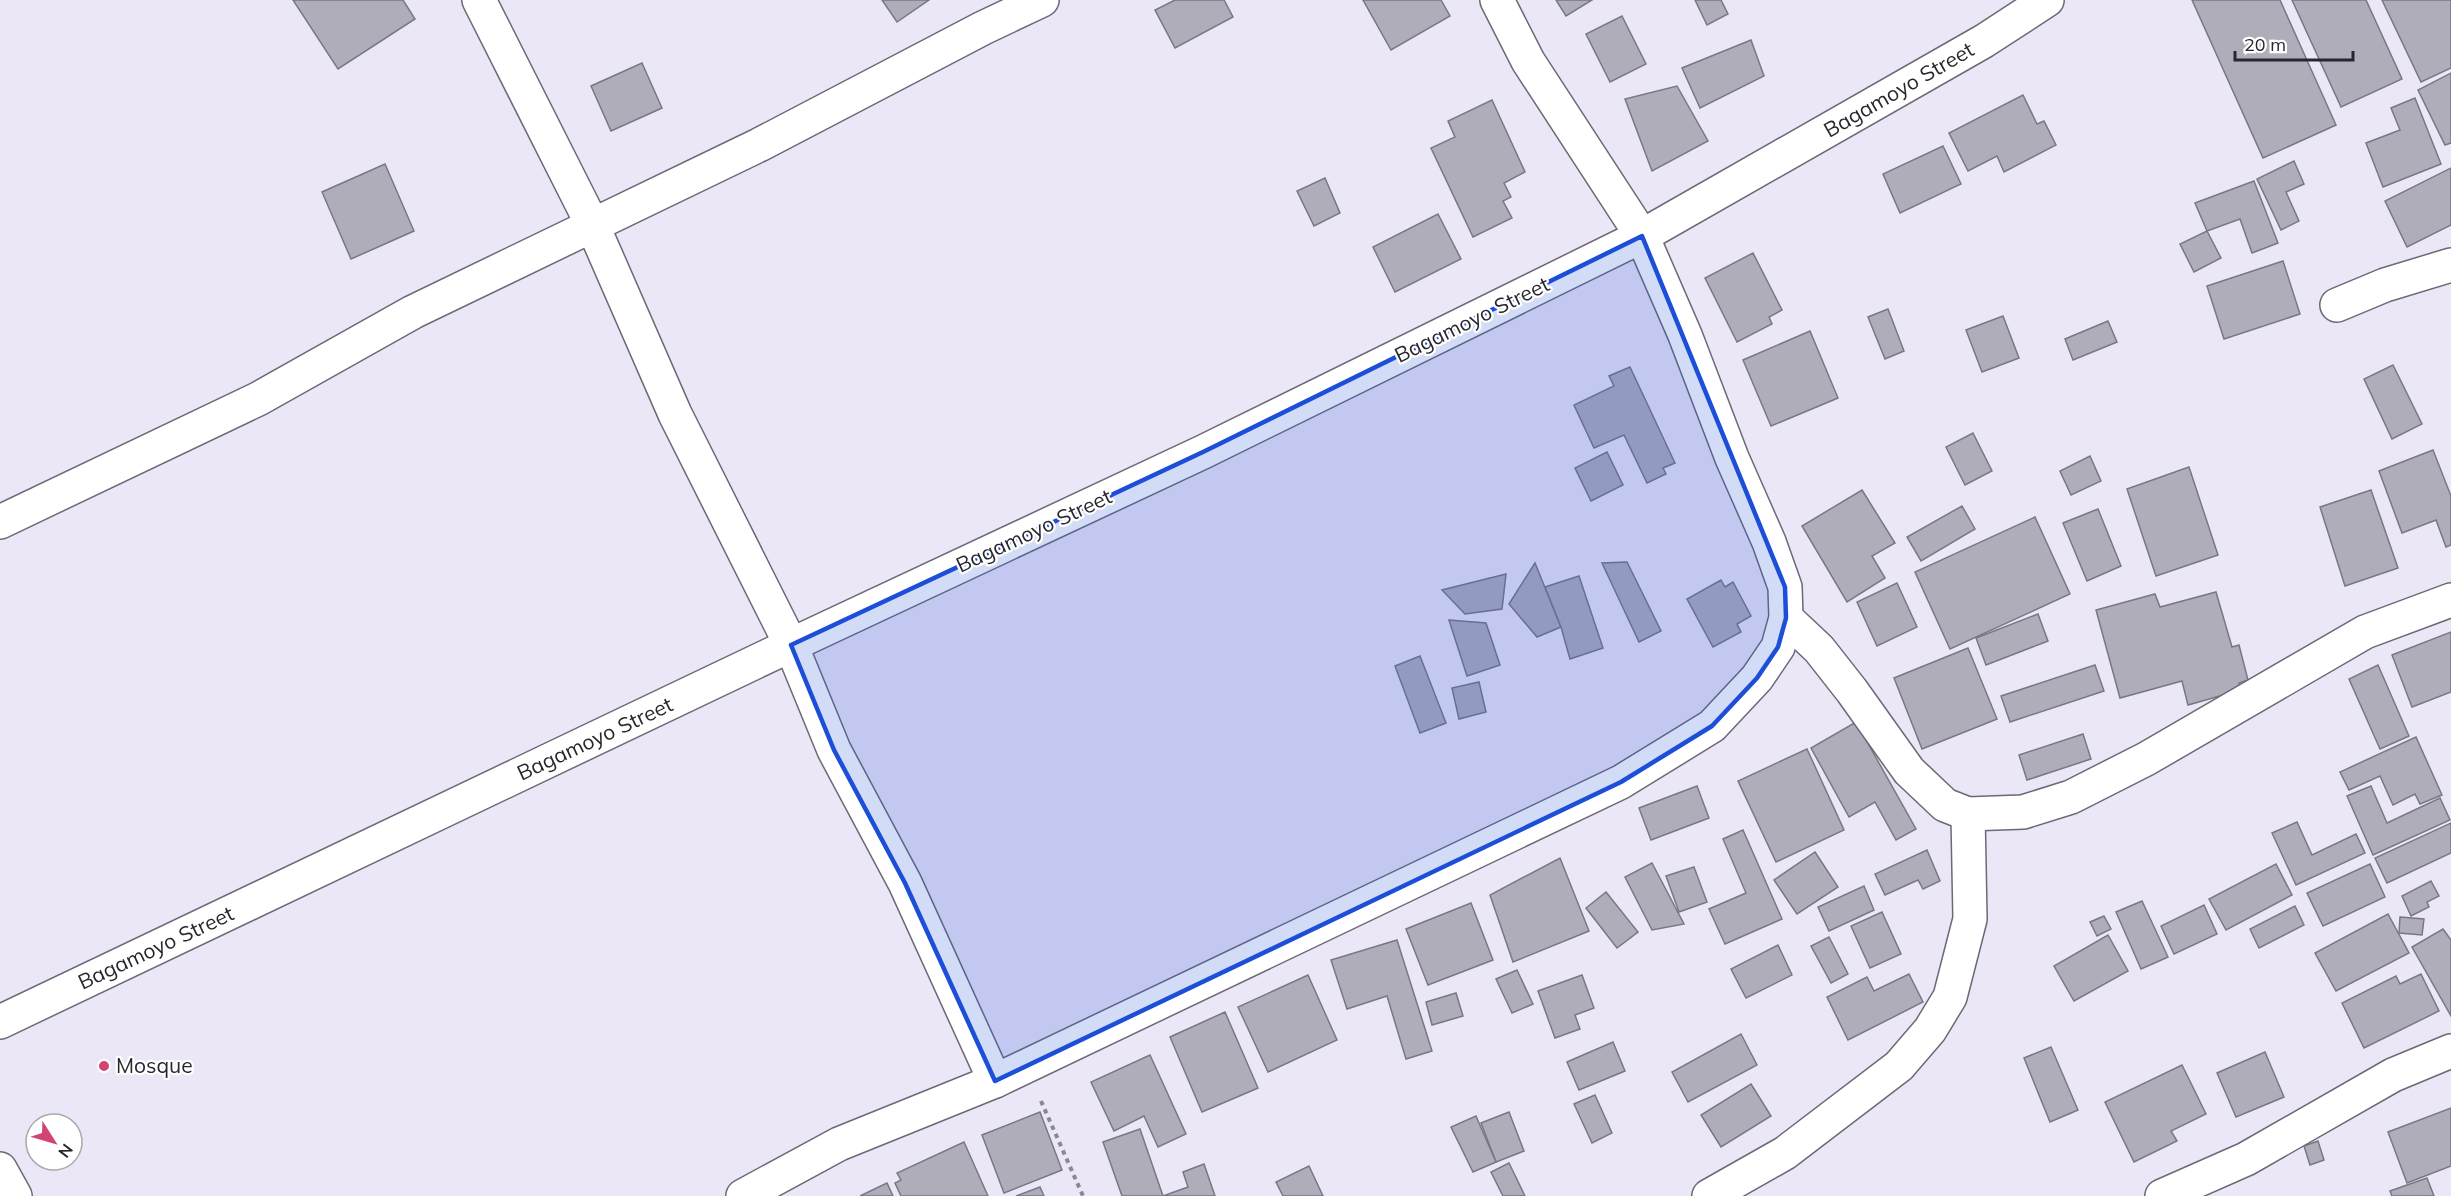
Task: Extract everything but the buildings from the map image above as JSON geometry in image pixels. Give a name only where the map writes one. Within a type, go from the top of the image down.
[{"type":"street","points":[[479,0],[592,224],[675,414],[791,645],[834,750],[905,883],[995,1081]]},
{"type":"street","points":[[0,522],[258,399],[413,312],[759,145],[983,28],[1042,0]]},
{"type":"street","points":[[743,1196],[839,1144],[995,1081],[1621,782],[1712,726],[1757,678],[1778,647],[1786,618],[1785,587],[1769,543],[1731,458],[1685,335],[1642,237],[1528,61],[1497,0]]},
{"type":"street","name":"Bagamoyo Street","points":[[0,1022],[791,645],[1203,452],[1642,237],[1984,41],[2047,0]]},
{"type":"street","points":[[2337,305],[2385,285],[2451,265]]},
{"type":"street","points":[[1786,618],[1819,649],[1909,771],[1945,805],[1968,814],[2023,812],[2071,797],[2146,759],[2365,632],[2451,600]]},
{"type":"street","points":[[1709,1196],[1785,1153],[1899,1066],[1930,1030],[1950,997],[1970,919],[1968,814]]},
{"type":"street","points":[[2162,1196],[2246,1159],[2393,1076],[2451,1052]]},
{"type":"street","points":[[0,1169],[15,1196]]},
{"type":"path","points":[[1025,1067],[1083,1196]]},
{"type":"highlighted area","points":[[1642,236],[1785,587],[1786,618],[1778,647],[1757,678],[1712,726],[1621,782],[995,1081],[905,883],[834,750],[791,645],[1203,452]]},
{"type":"place","name":"Mosque","points":[[104,1066]]}]
